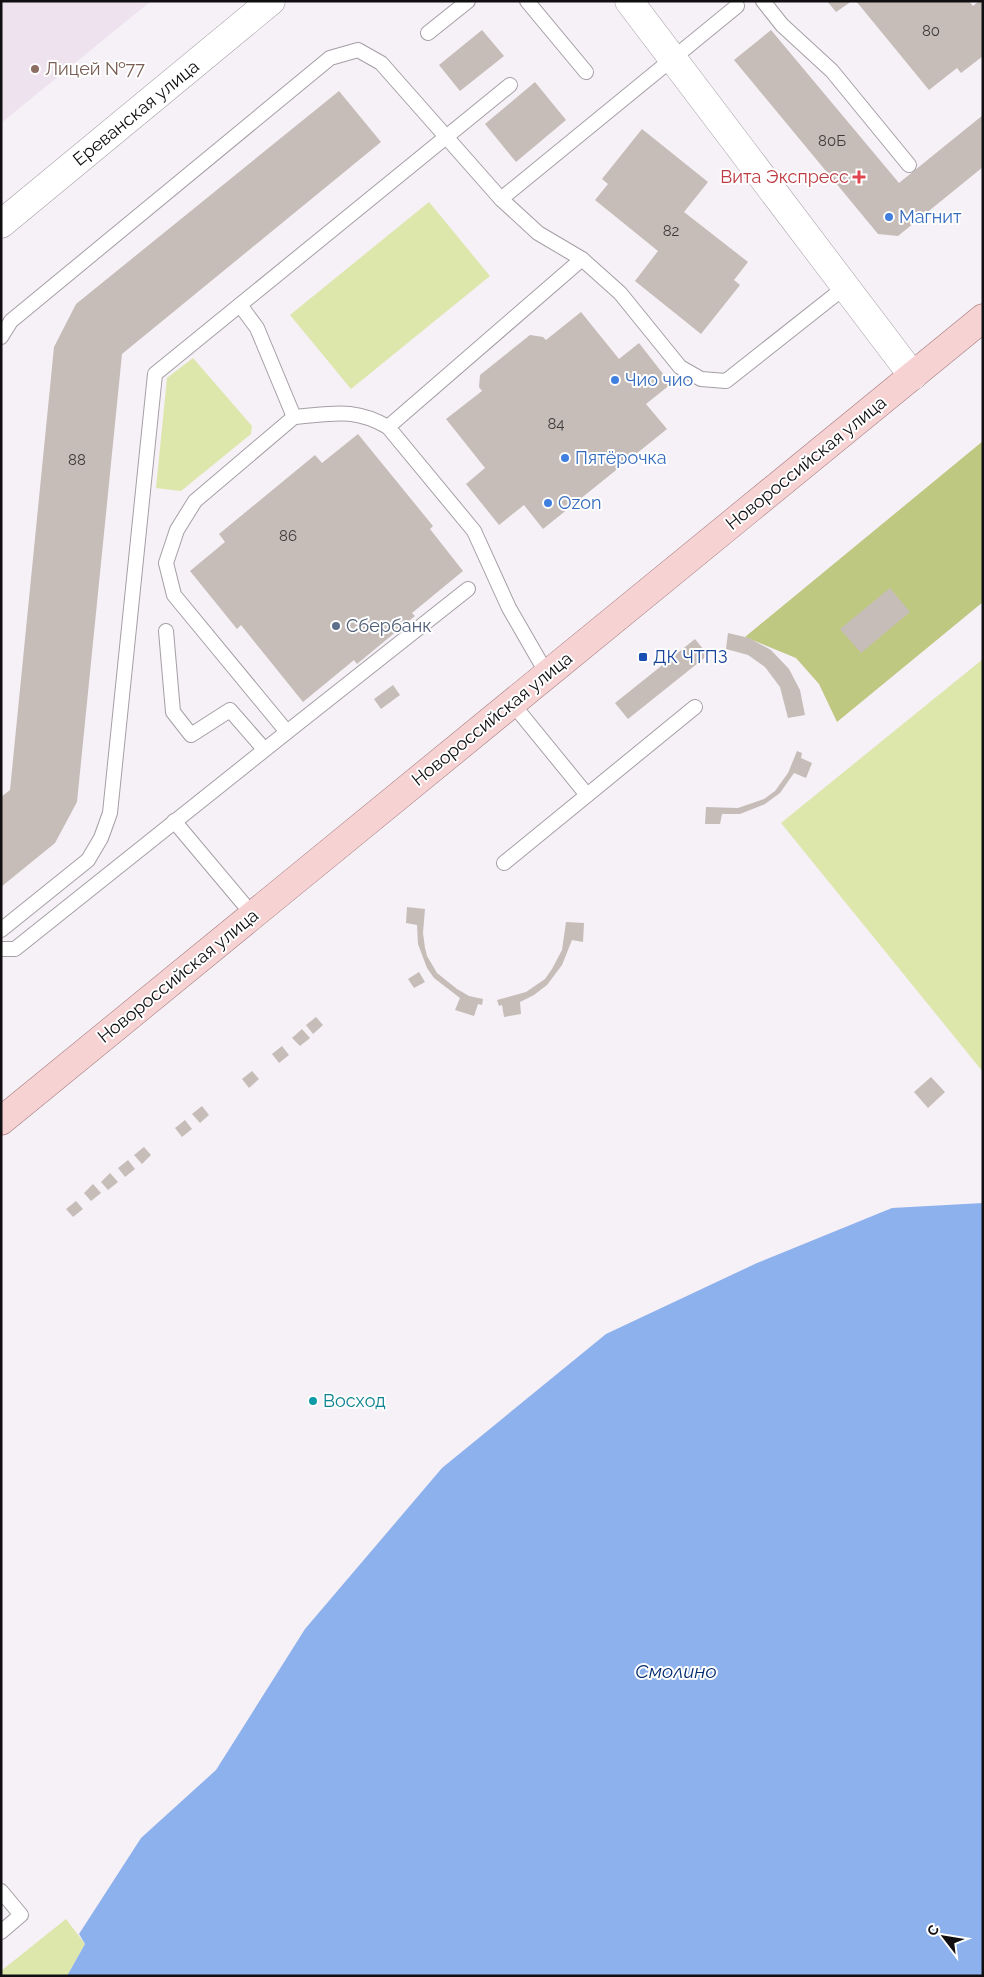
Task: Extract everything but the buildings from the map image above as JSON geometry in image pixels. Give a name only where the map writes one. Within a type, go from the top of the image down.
[{"type":"main road","name":"Новороссийская улица","points":[[1,1121],[983,318]]},
{"type":"street","name":"Ереванская улица","points":[[1,224],[271,1]]},
{"type":"street","points":[[629,1],[912,376]]},
{"type":"lane","points":[[428,33],[468,1]]},
{"type":"lane","points":[[527,1],[586,72]]},
{"type":"lane","points":[[763,1],[782,24],[832,71],[909,165]]},
{"type":"lane","points":[[500,199],[737,6]]},
{"type":"lane","points":[[1,337],[11,321],[330,58],[358,50],[381,63],[500,199],[538,233],[582,259],[620,293],[680,367],[701,379],[726,381],[845,287]]},
{"type":"lane","points":[[1,930],[88,860],[101,838],[110,813],[155,374],[510,85]]},
{"type":"lane","points":[[388,427],[582,259]]},
{"type":"lane","points":[[240,305],[257,328],[294,417]]},
{"type":"lane","points":[[287,732],[174,595],[166,564],[177,530],[196,501],[294,417],[349,412],[371,418],[388,427],[474,531],[509,608],[547,674]]},
{"type":"lane","points":[[1,949],[14,949],[174,820],[468,589]]},
{"type":"lane","points":[[166,631],[173,712],[191,735],[230,710],[264,749]]},
{"type":"lane","points":[[512,703],[587,795]]},
{"type":"lane","points":[[504,862],[695,707]]},
{"type":"lane","points":[[174,820],[253,915]]},
{"type":"lane","points":[[1,1891],[21,1915],[1,1932]]},
{"type":"shaded area","name":"Лицей №77","points":[[1,1],[151,1],[1,123]]},
{"type":"green space","points":[[429,202],[490,276],[351,389],[290,315]]},
{"type":"green space","points":[[193,358],[252,426],[251,434],[181,491],[156,488],[167,378]]},
{"type":"green space","points":[[983,441],[983,602],[837,722],[819,684],[796,658],[745,637]]},
{"type":"green space","points":[[983,659],[983,1072],[781,823]]},
{"type":"green space","points":[[66,1919],[85,1944],[67,1976],[1,1976],[1,1971]]},
{"type":"water","name":"Смолино","points":[[983,1203],[983,1976],[67,1976],[85,1944],[79,1934],[141,1838],[216,1770],[305,1629],[442,1468],[606,1334],[757,1263],[892,1208]]},
{"type":"place","name":"Лицей №77","points":[[35,69]]},
{"type":"place","name":"Вита Экспресс","points":[[859,177]]},
{"type":"place","name":"Магнит","points":[[889,217]]},
{"type":"place","name":"Чио чио","points":[[615,380]]},
{"type":"place","name":"Пятёрочка","points":[[565,458]]},
{"type":"place","name":"Ozon","points":[[548,503]]},
{"type":"place","name":"Сбербанк","points":[[336,626]]},
{"type":"place","name":"ДК ЧТПЗ","points":[[643,657]]},
{"type":"place","name":"Восход","points":[[313,1401]]}]
